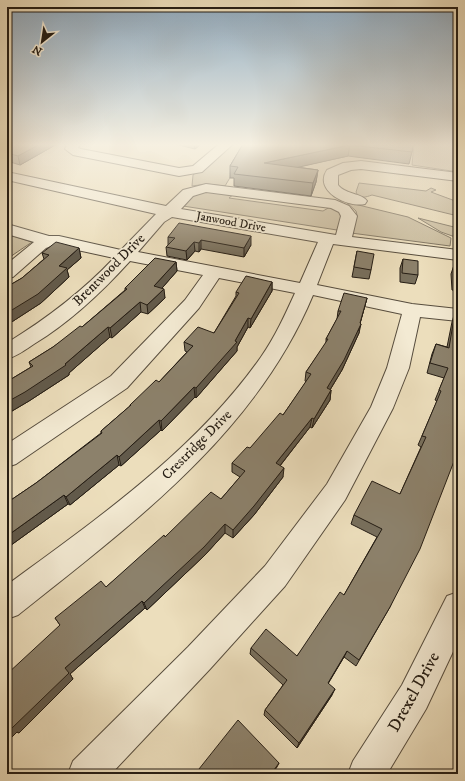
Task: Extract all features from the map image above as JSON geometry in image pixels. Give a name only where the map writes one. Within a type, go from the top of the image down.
[{"type":"street","name":"Janwood Drive","points":[[27,180],[168,211],[336,239],[458,255]]},
{"type":"street","points":[[330,180],[331,186],[337,192],[360,201]]},
{"type":"street","name":"Brentwood Drive","points":[[7,352],[36,334],[74,307],[108,276],[159,219],[176,206],[188,193],[206,188],[335,204],[344,209],[349,216],[344,233],[336,239]]},
{"type":"street","points":[[7,229],[48,241],[58,241],[125,256],[137,257],[296,288],[307,288],[412,310],[458,315]]},
{"type":"street","name":"Crestridge Drive","points":[[7,604],[117,520],[185,460],[220,424],[268,363],[296,315],[307,288],[336,239]]},
{"type":"street","points":[[7,273],[40,245],[48,241]]},
{"type":"street","points":[[7,457],[119,382],[192,304],[214,272]]},
{"type":"street","points":[[86,774],[199,658],[275,576],[336,492],[382,408],[398,368],[412,310]]},
{"type":"street","name":"Drexel Drive","points":[[366,774],[414,697],[458,607]]},
{"type":"shaded area","points":[[193,180],[228,180],[225,186],[207,184],[192,186]]},
{"type":"shaded area","points":[[359,183],[426,191],[431,188],[436,190],[431,192],[458,202],[458,216],[372,195],[361,197],[357,195],[356,192]]},
{"type":"shaded area","points":[[202,191],[234,194],[229,198],[323,211],[330,207],[334,207],[343,215],[337,230],[183,206],[195,194]]},
{"type":"shaded area","points":[[346,202],[408,217],[451,238],[450,246],[351,233],[357,215],[356,211]]},
{"type":"shaded area","points":[[418,218],[458,228],[458,238],[441,232]]},
{"type":"shaded area","points":[[7,234],[32,242],[7,259]]},
{"type":"building","points":[[291,180],[314,180],[313,183]]},
{"type":"building","points":[[179,223],[251,236],[244,248],[201,240],[199,243],[194,242],[186,251],[166,247],[175,238],[168,237]]},
{"type":"building","points":[[56,242],[79,248],[59,266],[67,268],[38,294],[7,313],[7,284],[10,285],[22,278],[49,255],[42,253]]},
{"type":"building","points":[[357,251],[374,254],[371,270],[354,267]]},
{"type":"building","points":[[155,258],[176,262],[154,286],[164,289],[147,305],[140,302],[110,328],[108,327],[65,364],[66,365],[7,402],[7,381],[33,366],[29,362],[53,347],[80,326],[82,327],[127,289],[125,288]]},
{"type":"building","points":[[403,259],[418,261],[418,275],[402,273]]},
{"type":"building","points":[[454,265],[458,265],[458,281],[455,280]]},
{"type":"building","points":[[246,276],[272,282],[251,319],[248,318],[235,341],[237,342],[196,388],[194,387],[161,421],[159,420],[119,457],[117,455],[66,497],[64,495],[7,536],[7,500],[8,502],[36,483],[102,433],[101,431],[131,405],[156,380],[159,382],[193,346],[184,342],[198,327],[214,333],[239,293],[236,292]]},
{"type":"building","points":[[344,293],[367,298],[361,324],[344,360],[327,388],[331,390],[314,419],[312,418],[276,463],[284,468],[233,530],[225,524],[204,547],[144,603],[142,601],[65,668],[69,673],[12,728],[11,727],[7,731],[7,674],[60,625],[55,618],[101,581],[106,587],[164,535],[165,537],[211,492],[221,499],[245,471],[232,463],[247,447],[250,448],[280,413],[283,415],[311,374],[306,372],[328,339],[326,339],[341,311],[338,311]]},
{"type":"building","points":[[455,312],[458,313],[458,451],[420,549],[390,607],[359,660],[347,651],[328,683],[335,689],[299,743],[265,710],[287,680],[251,648],[266,629],[297,656],[340,592],[344,595],[382,529],[354,515],[372,481],[400,494],[426,437],[422,436],[441,391],[439,390],[448,368],[430,363],[436,344],[449,348]]},
{"type":"building","points":[[238,720],[279,763],[271,774],[195,774]]}]
